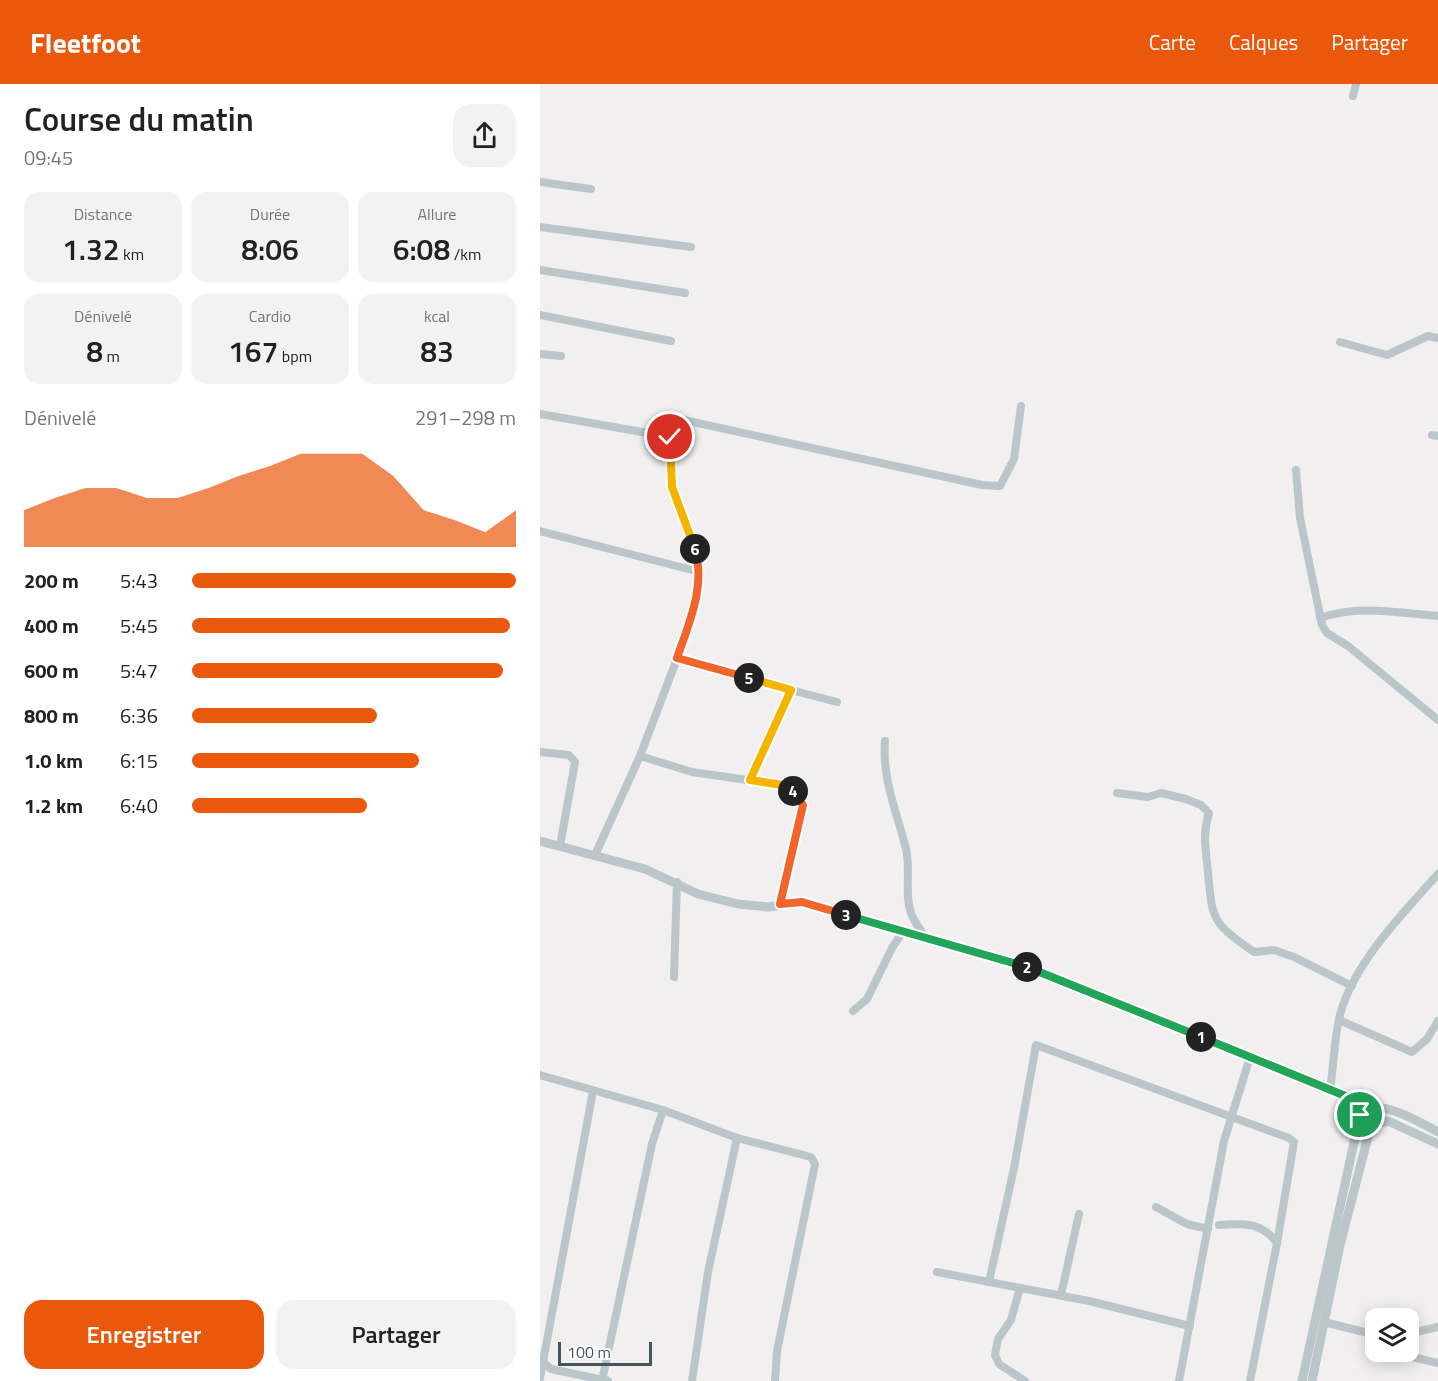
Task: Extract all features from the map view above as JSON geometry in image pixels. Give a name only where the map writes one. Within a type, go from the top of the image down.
[{"type":"street","points":[[1353,96],[1356,84]]},
{"type":"street","points":[[540,182],[591,189]]},
{"type":"street","points":[[540,227],[691,247]]},
{"type":"street","points":[[540,270],[685,293]]},
{"type":"street","points":[[540,315],[671,341]]},
{"type":"street","points":[[1340,342],[1387,355],[1428,336],[1438,338]]},
{"type":"street","points":[[540,354],[561,356]]},
{"type":"street","points":[[670,417],[982,485],[1000,486],[1014,459],[1021,406]]},
{"type":"street","points":[[540,414],[670,437],[672,487],[696,550],[700,572],[693,612],[677,658],[640,756],[595,855]]},
{"type":"street","points":[[1296,470],[1300,518],[1320,618],[1327,633],[1348,646],[1438,720]]},
{"type":"street","points":[[540,531],[700,572]]},
{"type":"street","points":[[1320,618],[1344,610],[1365,609],[1438,616]]},
{"type":"street","points":[[677,658],[837,702]]},
{"type":"street","points":[[750,780],[791,690]]},
{"type":"street","points":[[885,741],[884,760],[888,789],[906,850],[909,875],[908,900],[911,914],[925,937]]},
{"type":"street","points":[[540,752],[569,755],[575,762],[560,846]]},
{"type":"street","points":[[640,756],[692,772],[789,786],[803,805],[780,904]]},
{"type":"street","points":[[1117,793],[1148,797],[1161,793],[1201,805],[1209,813],[1203,833],[1210,907],[1222,928],[1254,952],[1274,950],[1352,986]]},
{"type":"street","points":[[540,841],[645,869],[677,882],[698,894],[738,904],[768,907],[802,902],[1030,968],[1330,1089],[1361,1104],[1373,1123]]},
{"type":"street","points":[[1330,1089],[1339,1020],[1352,986],[1368,959],[1392,927],[1438,874]]},
{"type":"street","points":[[674,977],[677,882]]},
{"type":"street","points":[[853,1011],[867,999],[903,931]]},
{"type":"street","points":[[1339,1020],[1412,1052],[1427,1039],[1438,1021]]},
{"type":"street","points":[[989,1282],[1036,1045],[1289,1138],[1294,1142],[1250,1381]]},
{"type":"street","points":[[1179,1381],[1231,1118],[1250,1057]]},
{"type":"street","points":[[540,1075],[663,1110],[737,1138],[811,1157],[816,1170],[777,1352],[775,1381]]},
{"type":"street","points":[[540,1378],[542,1352],[593,1090]]},
{"type":"street","points":[[1365,1109],[1380,1108],[1438,1132]]},
{"type":"street","points":[[1302,1381],[1358,1122],[1365,1109]]},
{"type":"street","points":[[543,1362],[551,1368],[604,1380],[652,1144],[663,1110]]},
{"type":"street","points":[[1373,1123],[1388,1121],[1438,1144]]},
{"type":"street","points":[[1312,1381],[1368,1131],[1373,1123]]},
{"type":"street","points":[[692,1381],[708,1272],[737,1138]]},
{"type":"street","points":[[1156,1207],[1187,1224],[1208,1229]]},
{"type":"street","points":[[1061,1295],[1079,1214]]},
{"type":"street","points":[[1219,1225],[1242,1223],[1262,1228],[1277,1243]]},
{"type":"street","points":[[937,1272],[1061,1295],[1190,1326]]},
{"type":"street","points":[[1020,1287],[1011,1320],[998,1339],[995,1355],[999,1364],[1025,1381]]},
{"type":"street","points":[[1324,1322],[1365,1332]]},
{"type":"street","points":[[1419,1331],[1438,1327]]},
{"type":"street","points":[[1419,1358],[1438,1363]]},
{"type":"route","points":[[670,437],[672,487],[696,550],[700,572],[693,612],[677,658],[791,690],[783,712],[773,726],[750,780],[789,786],[803,805],[780,904],[802,902],[1030,968],[1330,1089],[1361,1104],[1365,1109],[1360,1115]]}]
